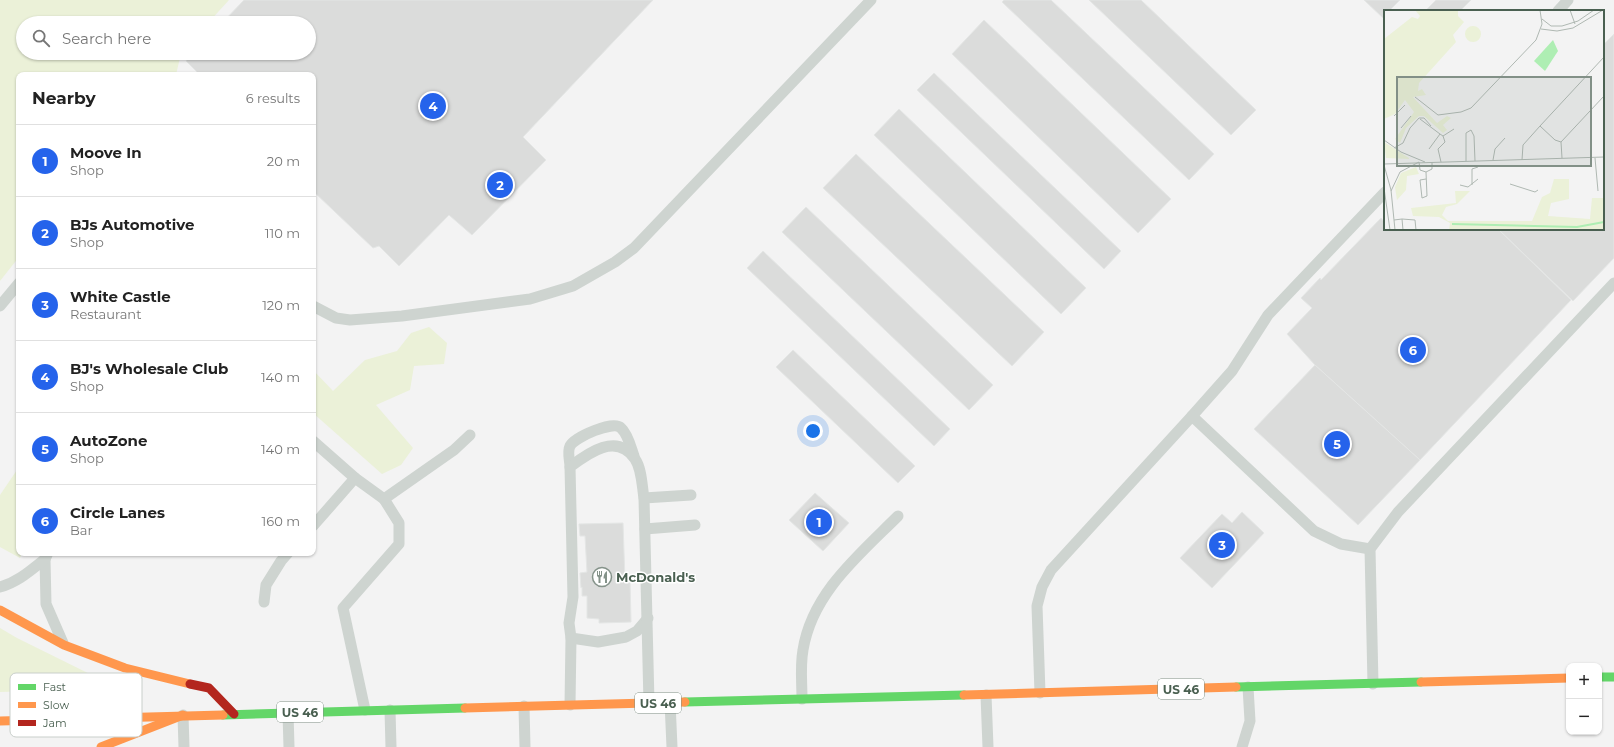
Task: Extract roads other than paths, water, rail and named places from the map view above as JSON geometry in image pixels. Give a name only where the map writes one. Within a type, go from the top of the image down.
[{"type":"main road","points":[[0,610],[64,645],[125,668],[209,688],[234,714]]},
{"type":"main road","points":[[1602,677],[1614,677]]},
{"type":"main road","name":"US 46","points":[[142,717],[1566,678]]},
{"type":"main road","points":[[142,732],[183,716]]},
{"type":"main road","name":"US 46","points":[[0,721],[10,721]]},
{"type":"main road","points":[[101,747],[127,737]]},
{"type":"lane","points":[[316,308],[336,318],[350,320],[402,316],[530,299],[573,286],[591,277],[634,248],[871,0]]},
{"type":"lane","points":[[1559,10],[1568,0]]},
{"type":"lane","points":[[1040,693],[1037,606],[1042,587],[1051,570],[1232,371],[1268,315],[1384,193]]},
{"type":"lane","points":[[1373,684],[1370,549],[1398,512],[1614,283]]},
{"type":"lane","points":[[0,306],[16,287]]},
{"type":"lane","points":[[1192,416],[1314,532],[1342,544],[1370,549]]},
{"type":"lane","points":[[570,705],[571,638],[569,623],[573,597],[570,445],[576,440],[609,425],[621,427],[625,432],[638,468],[644,498],[649,703]]},
{"type":"lane","points":[[384,499],[454,450],[470,435]]},
{"type":"lane","points":[[316,444],[355,478],[384,499],[399,522],[399,544],[343,608],[365,710]]},
{"type":"lane","points":[[570,467],[582,457],[596,450],[612,445],[624,448],[635,459]]},
{"type":"lane","points":[[316,523],[355,478]]},
{"type":"lane","points":[[644,498],[691,495]]},
{"type":"lane","points":[[802,699],[803,652],[811,623],[819,606],[841,573],[898,516]]},
{"type":"lane","points":[[645,529],[695,525]]},
{"type":"lane","points":[[0,587],[27,574],[47,556]]},
{"type":"lane","points":[[47,556],[46,604],[64,645]]},
{"type":"lane","points":[[264,602],[266,585],[285,556]]},
{"type":"lane","points":[[571,638],[598,642],[626,637],[637,631],[648,618]]},
{"type":"lane","points":[[1242,747],[1250,721],[1248,687]]},
{"type":"lane","points":[[986,695],[988,747]]},
{"type":"lane","points":[[670,702],[672,747]]},
{"type":"lane","points":[[524,706],[525,747]]},
{"type":"lane","points":[[390,710],[391,747]]},
{"type":"lane","points":[[288,713],[289,747]]},
{"type":"lane","points":[[183,716],[184,747]]},
{"type":"place","name":"BJ's Wholesale Club","points":[[433,106]]},
{"type":"place","name":"BJs Automotive","points":[[500,185]]},
{"type":"place","name":"Circle Lanes","points":[[1413,350]]},
{"type":"place","name":"AutoZone","points":[[1337,444]]},
{"type":"place","name":"Moove In","points":[[819,522]]},
{"type":"place","name":"White Castle","points":[[1222,545]]},
{"type":"place","name":"McDonald's","points":[[602,577]]}]
